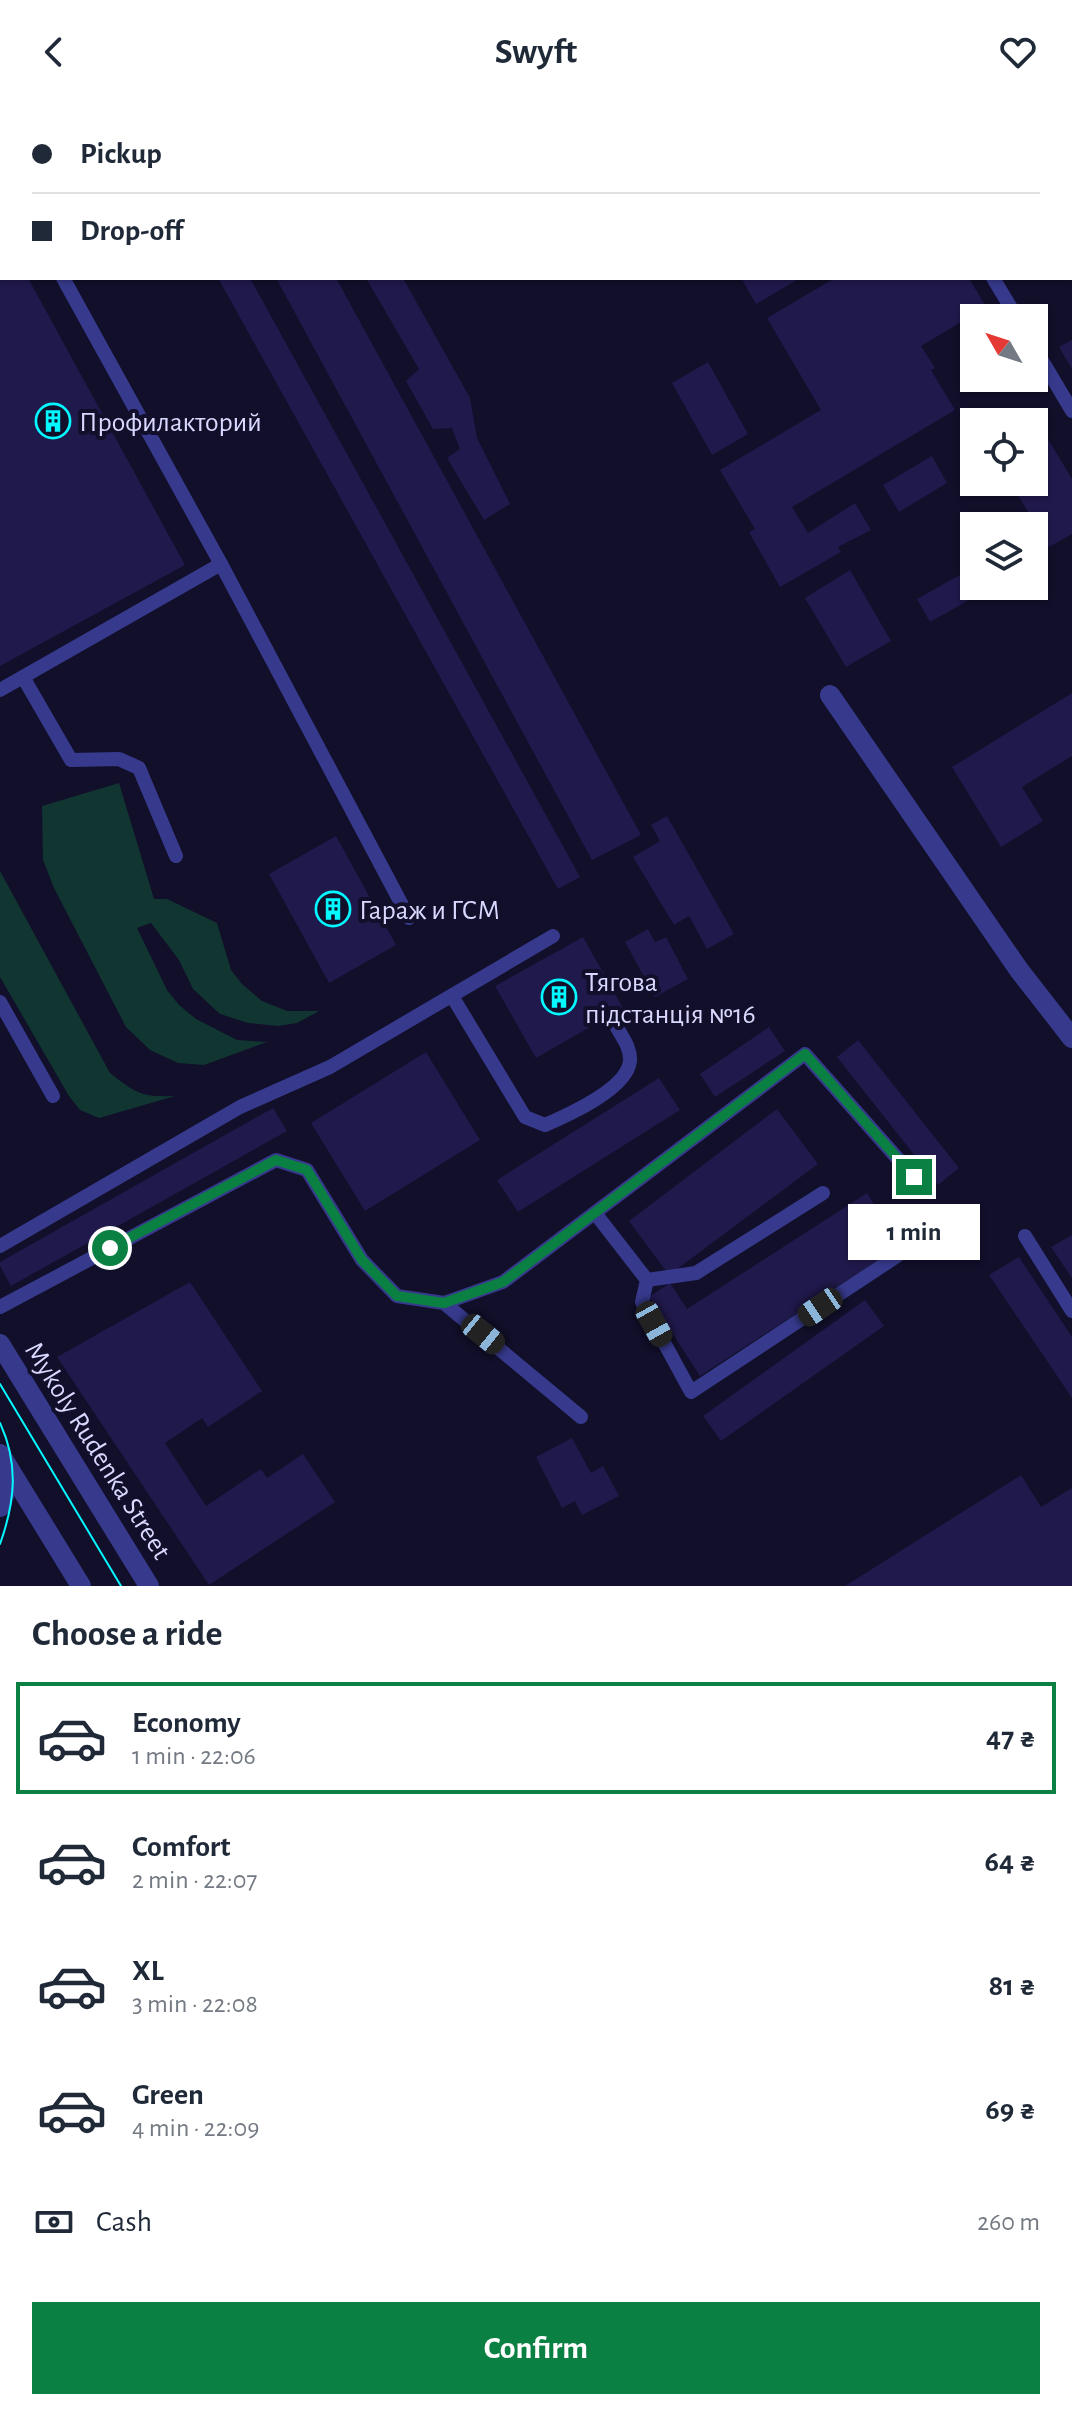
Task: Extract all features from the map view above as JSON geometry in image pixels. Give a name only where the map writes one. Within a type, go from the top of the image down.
[{"type":"street","points":[[830,695],[1019,970],[1072,1038]]},
{"type":"street","name":"Mykoly Rudenka Street","points":[[0,1344],[149,1586]]},
{"type":"street","points":[[0,1507],[4,1495],[2,1457]]},
{"type":"street","points":[[2,1457],[81,1586]]},
{"type":"lane","points":[[64,280],[221,564],[409,918]]},
{"type":"lane","points":[[994,280],[1009,304]]},
{"type":"lane","points":[[1048,371],[1072,411]]},
{"type":"lane","points":[[0,690],[221,564]]},
{"type":"lane","points":[[23,677],[71,760],[119,759],[139,768],[176,856]]},
{"type":"lane","points":[[0,1246],[240,1107],[330,1067],[553,936]]},
{"type":"lane","points":[[452,996],[525,1117],[545,1125],[618,1085],[630,1063],[628,1047],[616,1026]]},
{"type":"lane","points":[[0,1002],[53,1096]]},
{"type":"lane","points":[[0,1307],[276,1160],[307,1170],[362,1260],[397,1296],[444,1303],[503,1282],[805,1054],[914,1177]]},
{"type":"lane","points":[[647,1280],[696,1273],[823,1193]]},
{"type":"lane","points":[[595,1213],[647,1280]]},
{"type":"lane","points":[[1025,1236],[1072,1311]]},
{"type":"lane","points":[[647,1280],[642,1302],[691,1392],[897,1256]]},
{"type":"lane","points":[[444,1303],[581,1417]]},
{"type":"green space","points":[[119,783],[154,899],[167,899],[217,923],[231,970],[262,1001],[287,1011],[319,1011],[297,1023],[278,1026],[248,1023],[220,1014],[193,989],[179,960],[151,923],[137,928],[167,990],[179,1005],[196,1019],[237,1040],[267,1042],[204,1065],[178,1063],[150,1050],[126,1027],[54,888],[43,860],[42,806]]},
{"type":"green space","points":[[0,871],[110,1073],[140,1093],[175,1096],[99,1118],[80,1110],[69,1096],[0,977]]},
{"type":"building","name":"Профилакторий","points":[[0,280],[29,280],[185,565],[0,666]]},
{"type":"building","points":[[219,280],[251,280],[580,877],[558,889]]},
{"type":"building","points":[[277,280],[337,280],[641,835],[592,860]]},
{"type":"building","points":[[367,280],[404,280],[470,398],[477,438],[510,504],[484,520],[447,458],[460,449],[452,428],[433,429],[406,381],[419,369]]},
{"type":"building","points":[[742,280],[797,280],[756,304]]},
{"type":"building","points":[[832,280],[970,280],[984,304],[960,304],[960,323],[921,346],[935,368],[931,370],[955,410],[792,507],[808,533],[855,503],[871,530],[838,547],[841,552],[780,587],[749,532],[755,529],[720,470],[821,410],[767,318]]},
{"type":"building","points":[[1072,340],[1072,369],[1059,347]]},
{"type":"building","points":[[708,362],[748,434],[712,455],[672,383]]},
{"type":"building","points":[[1048,439],[1072,479],[1072,534],[1049,547],[1048,512],[1028,512],[1018,496],[1048,496]]},
{"type":"building","points":[[932,456],[947,483],[899,512],[883,485]]},
{"type":"building","points":[[850,570],[891,641],[846,667],[805,598]]},
{"type":"building","points":[[960,575],[960,600],[969,600],[930,622],[917,599]]},
{"type":"building","points":[[1072,693],[1072,756],[1022,787],[1043,821],[1001,847],[952,767]]},
{"type":"building","points":[[667,816],[734,934],[707,949],[689,916],[674,925],[633,857],[660,841],[651,825]]},
{"type":"building","name":"Гараж и ГСМ","points":[[336,836],[396,945],[329,983],[269,874]]},
{"type":"building","points":[[648,929],[655,942],[666,937],[688,979],[655,997],[625,942]]},
{"type":"building","name":"Тягова пiдстанцiя №16","points":[[583,937],[623,1008],[536,1058],[495,986]]},
{"type":"building","points":[[769,1027],[785,1051],[715,1097],[700,1074]]},
{"type":"building","points":[[858,1040],[959,1168],[938,1185],[837,1057]]},
{"type":"building","points":[[426,1052],[480,1140],[365,1211],[311,1123]]},
{"type":"building","points":[[659,1078],[680,1110],[518,1212],[497,1180]]},
{"type":"building","points":[[273,1108],[287,1131],[11,1286],[0,1262]]},
{"type":"building","points":[[777,1109],[818,1164],[669,1275],[629,1221]]},
{"type":"building","points":[[867,1193],[900,1246],[700,1376],[649,1297],[670,1283],[687,1309]]},
{"type":"building","points":[[1072,1235],[1072,1278],[1051,1247]]},
{"type":"building","points":[[1019,1257],[1072,1337],[1072,1398],[989,1275]]},
{"type":"building","points":[[190,1282],[262,1391],[208,1427],[202,1418],[165,1443],[206,1506],[261,1469],[267,1478],[303,1454],[335,1502],[209,1585],[57,1357]]},
{"type":"building","points":[[865,1300],[884,1326],[721,1441],[703,1416]]},
{"type":"building","points":[[572,1438],[591,1473],[603,1466],[619,1496],[582,1515],[575,1501],[562,1508],[536,1457]]},
{"type":"building","points":[[1021,1475],[1041,1507],[1072,1488],[1072,1586],[845,1586]]},
{"type":"tram line","points":[[0,1384],[121,1586]]},
{"type":"tram line","points":[[0,1423],[10,1453],[13,1483],[0,1544]]},
{"type":"place","name":"Профилакторий","points":[[53,421]]},
{"type":"place","name":"Гараж и ГСМ","points":[[333,909]]},
{"type":"place","name":"Тягова пiдстанцiя №16","points":[[559,997]]},
{"type":"route","points":[[110,1248],[276,1160],[307,1170],[362,1260],[397,1296],[444,1303],[503,1282],[805,1054],[914,1177]]}]
